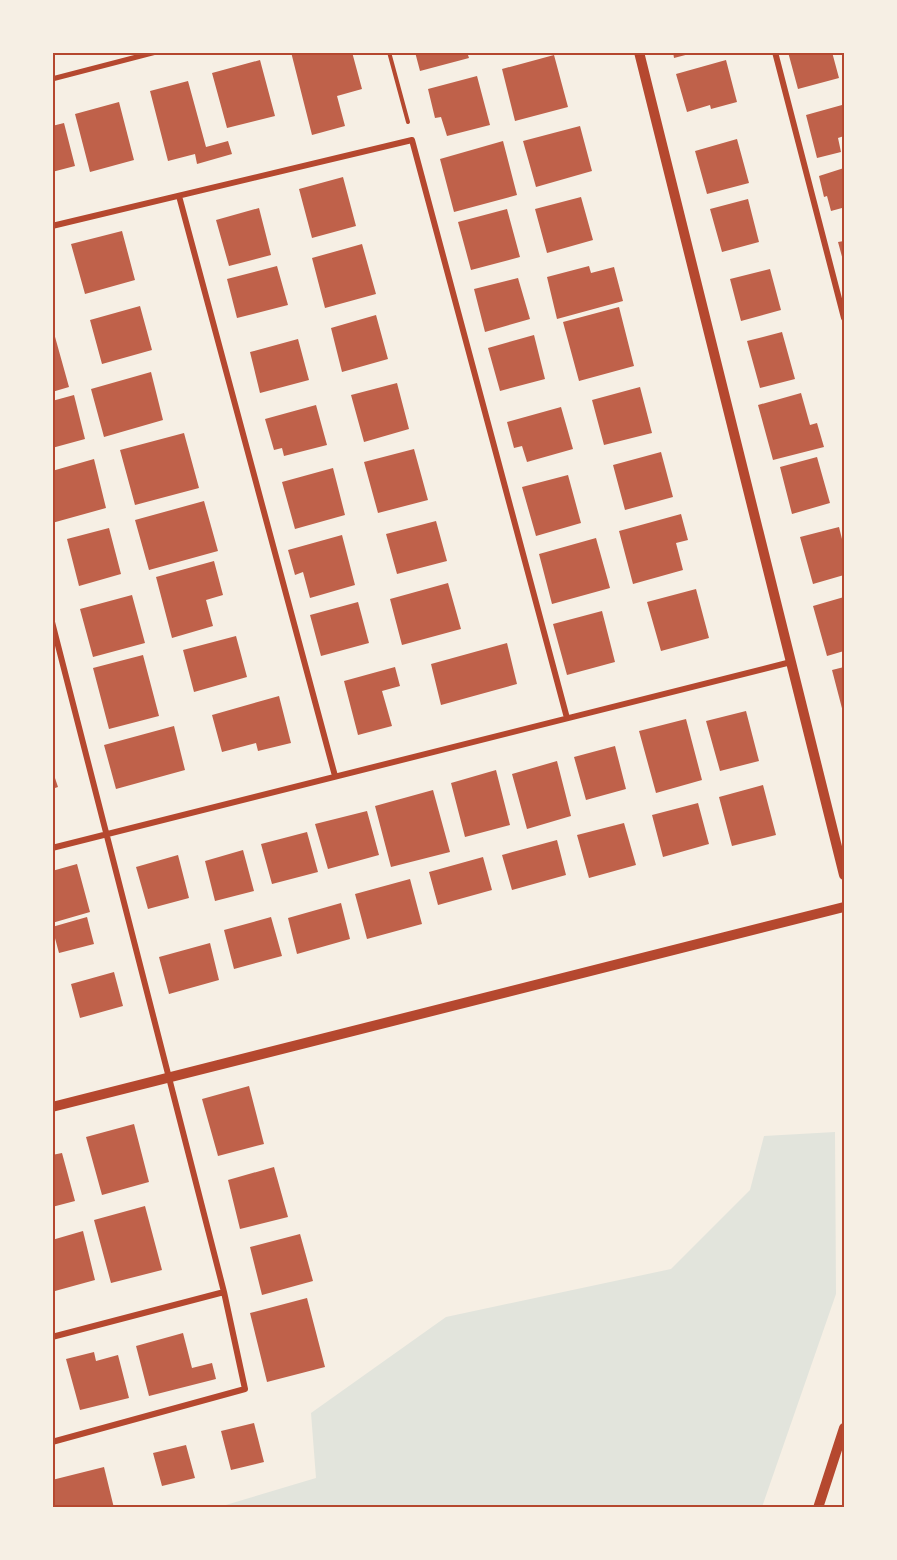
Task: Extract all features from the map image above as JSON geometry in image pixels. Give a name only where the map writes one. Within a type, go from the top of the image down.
[{"type":"street","points":[[52,79],[156,52]]},
{"type":"street","points":[[639,52],[844,875]]},
{"type":"street","points":[[775,52],[844,318]]},
{"type":"street","points":[[52,226],[412,140],[567,718]]},
{"type":"street","points":[[179,196],[335,776]]},
{"type":"street","points":[[52,622],[170,1077],[224,1292],[245,1389],[52,1442]]},
{"type":"street","points":[[52,848],[791,662]]},
{"type":"street","points":[[52,1107],[844,907]]},
{"type":"street","points":[[52,1337],[224,1292]]},
{"type":"street","points":[[818,1508],[844,1428]]},
{"type":"path","points":[[389,52],[412,140]]},
{"type":"shaded area","points":[[835,1132],[836,1294],[762,1507],[219,1507],[316,1478],[311,1413],[446,1317],[671,1269],[750,1190],[764,1136]]},
{"type":"building","points":[[291,52],[352,52],[362,89],[337,96],[345,126],[312,135]]},
{"type":"building","points":[[415,52],[467,52],[469,58],[420,71]]},
{"type":"building","points":[[673,52],[693,52],[693,53],[674,58]]},
{"type":"building","points":[[788,52],[832,52],[839,78],[798,89]]},
{"type":"building","points":[[554,55],[568,107],[515,121],[502,69]]},
{"type":"building","points":[[260,60],[275,116],[227,128],[212,73]]},
{"type":"building","points":[[726,60],[737,102],[711,109],[710,105],[687,112],[676,74]]},
{"type":"building","points":[[477,76],[490,125],[447,136],[441,117],[435,118],[428,89]]},
{"type":"building","points":[[188,81],[206,147],[228,141],[232,154],[197,164],[195,154],[168,161],[150,91]]},
{"type":"building","points":[[119,102],[134,160],[90,172],[75,114]]},
{"type":"building","points":[[842,105],[844,136],[838,138],[841,152],[817,158],[806,115]]},
{"type":"building","points":[[64,123],[75,166],[52,172],[52,126]]},
{"type":"building","points":[[580,126],[592,171],[536,187],[523,141]]},
{"type":"building","points":[[737,139],[749,183],[707,194],[695,151]]},
{"type":"building","points":[[503,141],[517,195],[454,212],[440,159]]},
{"type":"building","points":[[844,168],[844,214],[842,208],[831,211],[827,196],[824,197],[819,176]]},
{"type":"building","points":[[343,177],[356,226],[312,238],[299,189]]},
{"type":"building","points":[[581,197],[593,240],[547,253],[535,209]]},
{"type":"building","points":[[748,199],[759,242],[722,252],[710,209]]},
{"type":"building","points":[[259,208],[271,255],[229,266],[216,220]]},
{"type":"building","points":[[507,209],[520,257],[471,270],[458,222]]},
{"type":"building","points":[[122,231],[135,280],[85,294],[71,244]]},
{"type":"building","points":[[844,241],[844,264],[838,242]]},
{"type":"building","points":[[362,244],[376,294],[325,308],[312,258]]},
{"type":"building","points":[[277,266],[288,305],[237,318],[227,279]]},
{"type":"building","points":[[589,266],[591,273],[614,267],[623,301],[557,319],[547,277]]},
{"type":"building","points":[[770,269],[781,310],[741,321],[730,279]]},
{"type":"building","points":[[518,278],[530,319],[485,332],[474,289]]},
{"type":"building","points":[[140,306],[152,350],[102,364],[90,320]]},
{"type":"building","points":[[619,307],[634,366],[579,381],[563,322]]},
{"type":"building","points":[[376,315],[388,359],[342,372],[331,328]]},
{"type":"building","points":[[52,326],[69,387],[52,392]]},
{"type":"building","points":[[782,332],[795,379],[760,388],[747,341]]},
{"type":"building","points":[[534,335],[545,379],[500,391],[488,348]]},
{"type":"building","points":[[298,339],[309,380],[260,393],[250,352]]},
{"type":"building","points":[[151,372],[163,420],[104,437],[91,389]]},
{"type":"building","points":[[397,383],[409,429],[364,442],[351,395]]},
{"type":"building","points":[[640,387],[652,433],[604,445],[592,400]]},
{"type":"building","points":[[801,393],[810,425],[817,423],[824,447],[773,460],[758,405]]},
{"type":"building","points":[[74,395],[85,439],[52,448],[52,401]]},
{"type":"building","points":[[316,405],[327,445],[284,456],[282,448],[274,450],[265,419]]},
{"type":"building","points":[[561,407],[573,449],[527,462],[522,446],[514,448],[507,422]]},
{"type":"building","points":[[184,433],[199,488],[135,505],[120,450]]},
{"type":"building","points":[[414,449],[428,500],[378,513],[364,462]]},
{"type":"building","points":[[661,452],[673,497],[625,510],[613,465]]},
{"type":"building","points":[[817,457],[830,503],[792,514],[780,467]]},
{"type":"building","points":[[94,459],[106,508],[52,523],[52,471]]},
{"type":"building","points":[[333,468],[345,515],[295,529],[282,482]]},
{"type":"building","points":[[568,475],[581,523],[536,536],[522,487]]},
{"type":"building","points":[[204,501],[218,551],[149,570],[135,520]]},
{"type":"building","points":[[681,514],[688,540],[676,543],[683,570],[633,584],[619,531]]},
{"type":"building","points":[[436,521],[447,561],[397,574],[386,534]]},
{"type":"building","points":[[839,527],[844,547],[844,575],[813,584],[800,537]]},
{"type":"building","points":[[109,528],[121,574],[79,586],[67,539]]},
{"type":"building","points":[[342,535],[355,585],[310,598],[303,572],[295,575],[288,550]]},
{"type":"building","points":[[596,538],[610,588],[552,604],[539,554]]},
{"type":"building","points":[[214,561],[223,595],[206,600],[213,626],[172,638],[156,577]]},
{"type":"building","points":[[448,583],[461,629],[402,645],[390,599]]},
{"type":"building","points":[[696,589],[709,638],[661,651],[647,602]]},
{"type":"building","points":[[132,595],[145,643],[93,657],[80,609]]},
{"type":"building","points":[[844,597],[844,651],[827,656],[813,606]]},
{"type":"building","points":[[358,602],[369,643],[321,656],[310,615]]},
{"type":"building","points":[[602,611],[615,662],[567,675],[553,624]]},
{"type":"building","points":[[236,636],[247,677],[194,692],[183,650]]},
{"type":"building","points":[[507,643],[517,684],[441,705],[431,664]]},
{"type":"building","points":[[143,655],[159,716],[109,729],[93,668]]},
{"type":"building","points":[[395,667],[400,686],[382,691],[392,726],[358,735],[344,681]]},
{"type":"building","points":[[844,667],[844,716],[832,670]]},
{"type":"building","points":[[279,696],[291,743],[258,751],[256,743],[222,752],[212,715]]},
{"type":"building","points":[[746,711],[759,761],[720,771],[706,721]]},
{"type":"building","points":[[686,719],[702,780],[656,793],[639,731]]},
{"type":"building","points":[[174,726],[185,770],[116,789],[104,745]]},
{"type":"building","points":[[615,746],[626,789],[586,800],[574,757]]},
{"type":"building","points":[[557,761],[571,816],[527,829],[512,774]]},
{"type":"building","points":[[52,769],[58,787],[52,789]]},
{"type":"building","points":[[496,770],[510,825],[465,837],[451,783]]},
{"type":"building","points":[[763,785],[776,835],[732,846],[719,797]]},
{"type":"building","points":[[433,790],[450,852],[391,867],[375,806]]},
{"type":"building","points":[[698,803],[709,844],[663,857],[652,815]]},
{"type":"building","points":[[367,811],[379,855],[328,869],[315,824]]},
{"type":"building","points":[[624,823],[636,865],[589,878],[577,835]]},
{"type":"building","points":[[307,832],[318,872],[272,884],[261,844]]},
{"type":"building","points":[[557,840],[566,875],[512,890],[502,855]]},
{"type":"building","points":[[243,850],[254,891],[215,901],[205,861]]},
{"type":"building","points":[[178,855],[189,898],[148,909],[136,867]]},
{"type":"building","points":[[483,857],[492,890],[438,905],[429,872]]},
{"type":"building","points":[[77,864],[90,912],[52,923],[52,871]]},
{"type":"building","points":[[410,879],[422,924],[367,939],[355,894]]},
{"type":"building","points":[[341,903],[350,939],[297,954],[288,918]]},
{"type":"building","points":[[87,917],[94,944],[59,953],[52,927]]},
{"type":"building","points":[[271,917],[282,956],[234,969],[224,930]]},
{"type":"building","points":[[210,943],[219,980],[169,994],[159,957]]},
{"type":"building","points":[[114,972],[123,1006],[80,1018],[71,984]]},
{"type":"building","points":[[249,1086],[264,1144],[218,1156],[202,1099]]},
{"type":"building","points":[[134,1124],[149,1182],[102,1195],[86,1137]]},
{"type":"building","points":[[62,1153],[75,1201],[52,1207],[52,1155]]},
{"type":"building","points":[[274,1167],[288,1217],[240,1229],[228,1180]]},
{"type":"building","points":[[145,1206],[162,1270],[111,1283],[94,1220]]},
{"type":"building","points":[[83,1231],[95,1280],[55,1291],[52,1283],[52,1240]]},
{"type":"building","points":[[300,1234],[313,1281],[262,1295],[250,1247]]},
{"type":"building","points":[[307,1298],[325,1367],[267,1382],[250,1313]]},
{"type":"building","points":[[183,1333],[192,1368],[212,1363],[216,1379],[149,1396],[136,1346]]},
{"type":"building","points":[[94,1352],[96,1361],[118,1355],[129,1398],[80,1410],[66,1359]]},
{"type":"building","points":[[254,1423],[264,1462],[231,1470],[221,1431]]},
{"type":"building","points":[[186,1445],[195,1478],[162,1486],[153,1453]]},
{"type":"building","points":[[104,1467],[114,1508],[52,1508],[52,1480]]}]
